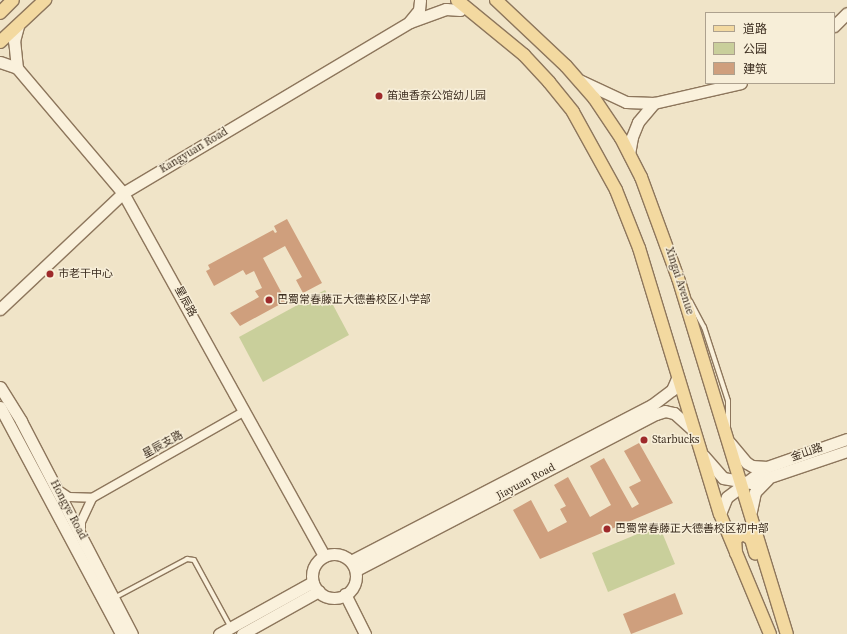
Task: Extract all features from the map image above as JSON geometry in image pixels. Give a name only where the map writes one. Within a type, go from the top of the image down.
[{"type":"main road","points":[[0,2],[13,0]]},
{"type":"main road","points":[[0,13],[13,0]]},
{"type":"main road","points":[[0,42],[45,0]]},
{"type":"main road","points":[[410,22],[419,10],[420,0]]},
{"type":"main road","points":[[445,0],[459,5],[486,22],[549,82],[573,112],[596,151],[616,190],[638,248],[720,514],[738,562],[770,634]]},
{"type":"main road","name":"Xingai Avenue","points":[[496,0],[578,80],[606,113],[629,154],[662,230],[678,278],[729,439],[787,634]]},
{"type":"main road","name":"Kangyuan Road","points":[[0,309],[123,193],[410,22],[459,5]]},
{"type":"main road","points":[[835,25],[847,13]]},
{"type":"main road","points":[[0,62],[16,68],[14,41],[18,26]]},
{"type":"main road","name":"星辰路","points":[[16,68],[123,193],[324,556]]},
{"type":"main road","points":[[578,80],[626,102],[654,103],[737,84]]},
{"type":"main road","points":[[629,154],[632,137],[638,122],[654,103]]},
{"type":"main road","name":"Jiayuan Road","points":[[353,566],[652,404],[672,390],[677,378]]},
{"type":"main road","name":"Hongye Road","points":[[0,387],[57,489],[132,634]]},
{"type":"main road","name":"Hongye Road","points":[[0,407],[119,632]]},
{"type":"main road","name":"Jiayuan Road","points":[[353,566],[656,414],[665,411],[674,413],[694,430]]},
{"type":"main road","points":[[729,439],[747,463],[752,466],[767,467]]},
{"type":"main road","name":"金山路","points":[[767,467],[847,439]]},
{"type":"main road","points":[[699,447],[717,473],[731,481],[742,484]]},
{"type":"main road","name":"金山路","points":[[742,484],[771,477],[847,451]]},
{"type":"main road","points":[[720,514],[727,497],[742,484],[767,467]]},
{"type":"main road","points":[[751,511],[755,492],[771,477]]},
{"type":"main road","points":[[738,562],[735,539],[743,534],[748,535],[762,577],[774,591]]},
{"type":"main road","points":[[337,554],[353,566],[353,587],[345,594],[334,597],[316,586],[315,565],[324,556],[337,554]]},
{"type":"main road","points":[[219,634],[316,586]]},
{"type":"main road","points":[[242,634],[316,586]]},
{"type":"main road","points":[[345,594],[365,634]]},
{"type":"main road","name":"Xingai Avenue","points":[[779,608],[792,634]]},
{"type":"main road","points":[[761,614],[766,634]]},
{"type":"street","name":"星辰支路","points":[[92,498],[245,411]]},
{"type":"street","points":[[57,489],[69,497],[92,498],[81,522],[81,536]]},
{"type":"lane","points":[[114,598],[187,560],[194,560],[231,627]]},
{"type":"green space","points":[[325,290],[349,335],[263,382],[239,337]]},
{"type":"green space","points":[[659,525],[675,564],[608,592],[592,553]]},
{"type":"building","points":[[287,219],[322,283],[303,293],[296,280],[302,277],[285,246],[263,258],[286,301],[240,326],[230,313],[259,297],[255,291],[262,288],[254,271],[246,275],[243,270],[214,286],[206,271],[210,269],[208,265],[273,230],[275,233],[277,232],[274,226]]},
{"type":"building","points":[[639,443],[673,503],[540,559],[513,510],[531,500],[548,532],[567,522],[560,509],[566,506],[554,485],[568,477],[590,517],[611,505],[590,466],[604,458],[632,508],[639,504],[629,487],[641,481],[624,451]]},
{"type":"building","points":[[675,593],[683,614],[631,634],[623,614]]},
{"type":"place","name":"笛迪香奈公馆幼儿园","points":[[379,96]]},
{"type":"place","name":"市老干中心","points":[[50,274]]},
{"type":"place","name":"巴蜀常春藤正大德善校区小学部","points":[[269,300]]},
{"type":"place","name":"Starbucks","points":[[644,440]]},
{"type":"place","name":"巴蜀常春藤正大德善校区初中部","points":[[607,529]]}]
